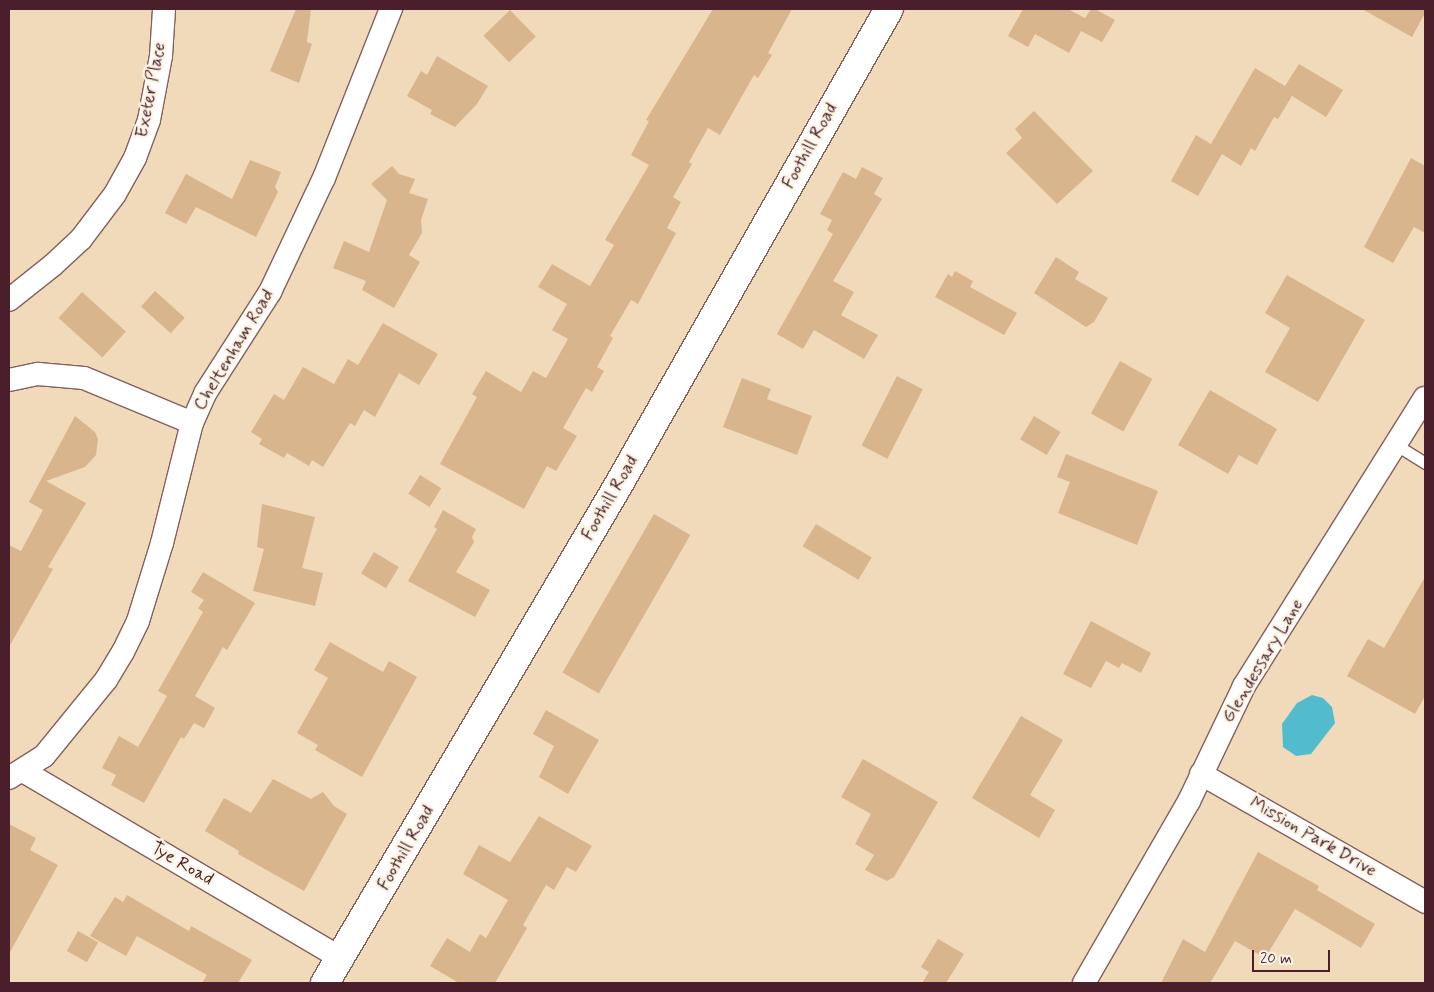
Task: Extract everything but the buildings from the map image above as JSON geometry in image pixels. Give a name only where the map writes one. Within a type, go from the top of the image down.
[{"type":"main road","name":"Foothill Road","points":[[325,983],[619,484],[889,9]]},
{"type":"street","name":"Exeter Place","points":[[9,300],[54,265],[81,238],[115,194],[135,158],[149,120],[161,56],[164,9]]},
{"type":"street","name":"Cheltenham Road","points":[[16,774],[44,756],[106,680],[123,652],[138,621],[162,543],[192,422],[206,392],[270,292],[324,178],[391,9]]},
{"type":"street","points":[[9,380],[38,374],[84,378],[192,422]]},
{"type":"street","name":"Glendessary Lane","points":[[1084,983],[1189,801],[1244,686],[1398,446],[1425,398]]},
{"type":"street","name":"Tye Road","points":[[16,774],[341,958]]},
{"type":"street","name":"Mission Park Drive","points":[[1201,774],[1425,902]]},
{"type":"lane","points":[[1398,446],[1425,463]]},
{"type":"water","points":[[1312,695],[1323,698],[1332,707],[1335,723],[1311,754],[1296,756],[1283,747],[1282,724],[1297,703]]}]
